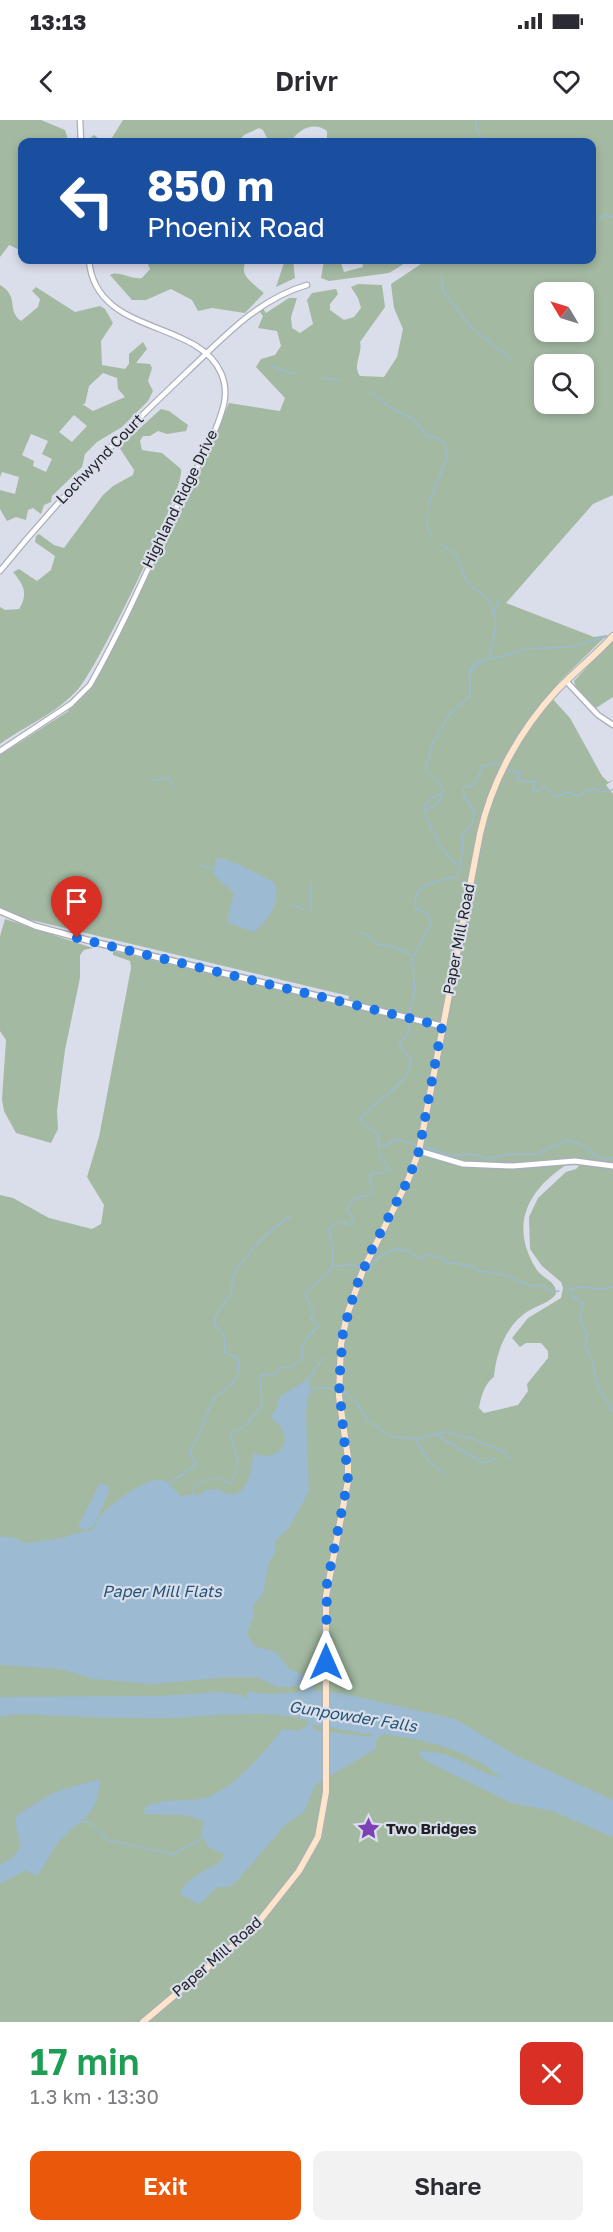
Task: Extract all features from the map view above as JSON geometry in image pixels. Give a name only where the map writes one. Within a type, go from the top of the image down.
[{"type":"main road","name":"Paper Mill Road","points":[[143,2022],[263,1918],[308,1857],[323,1821],[326,1792],[327,1584],[348,1480],[339,1385],[343,1332],[366,1262],[408,1180],[419,1151],[478,841],[490,795],[515,748],[566,681],[613,636]]},
{"type":"street","points":[[80,120],[81,138]]},
{"type":"street","points":[[90,264],[94,283],[106,299],[125,313],[207,354]]},
{"type":"street","name":"Lochwynd Court","points":[[0,571],[85,471],[207,354],[272,299],[307,285]]},
{"type":"street","name":"Highland Ridge Drive","points":[[0,751],[71,704],[90,685],[99,668],[203,454],[224,405],[225,389],[221,373],[207,354]]},
{"type":"street","points":[[566,681],[598,715],[613,725]]},
{"type":"street","points":[[0,911],[35,926],[102,945],[442,1026]]},
{"type":"street","points":[[419,1151],[463,1164],[513,1166],[575,1161],[613,1166]]},
{"type":"green space","points":[[0,120],[41,120],[65,130],[68,138],[18,138],[18,249],[9,245],[0,257]]},
{"type":"green space","points":[[123,120],[613,120],[613,495],[593,504],[506,603],[594,637],[607,635],[560,681],[543,703],[551,697],[570,718],[602,776],[608,782],[613,780],[606,785],[613,794],[613,2022],[0,2022],[0,1195],[13,1198],[49,1218],[92,1229],[101,1224],[104,1205],[87,1177],[99,1137],[131,968],[130,961],[113,955],[113,951],[347,1006],[349,996],[27,919],[0,907],[0,755],[67,712],[92,687],[199,474],[229,403],[280,411],[285,398],[256,367],[261,359],[275,355],[281,346],[277,331],[258,328],[263,316],[260,312],[263,309],[266,313],[289,298],[297,298],[291,317],[292,328],[300,333],[313,324],[307,300],[312,293],[336,289],[338,294],[330,304],[330,310],[344,320],[354,317],[361,308],[351,287],[358,284],[382,285],[385,307],[360,342],[357,368],[360,376],[384,377],[397,357],[403,329],[394,308],[391,284],[421,264],[596,264],[596,138],[327,138],[327,131],[312,127],[302,130],[293,138],[267,138],[263,130],[259,128],[241,138],[112,138]],"holes":[[[571,1162],[581,1164],[576,1169],[566,1172],[538,1198],[529,1217],[530,1249],[542,1266],[561,1282],[563,1288],[561,1298],[528,1318],[512,1338],[520,1347],[526,1343],[541,1343],[548,1351],[548,1358],[527,1384],[528,1391],[518,1405],[484,1413],[479,1408],[482,1394],[494,1377],[497,1357],[510,1329],[524,1314],[556,1294],[552,1283],[537,1270],[528,1254],[524,1238],[527,1209],[543,1184],[556,1172]]]},
{"type":"green space","points":[[148,264],[245,264],[245,274],[264,293],[245,313],[212,308],[198,311],[192,300],[171,289],[146,300],[132,300],[110,275],[142,278],[150,269]]},
{"type":"green space","points":[[284,264],[293,264],[295,278],[276,287]]},
{"type":"green space","points":[[323,264],[341,264],[344,272],[363,267],[363,264],[404,264],[389,273],[329,281],[321,278]]},
{"type":"green space","points":[[0,285],[10,294],[14,312],[21,321],[38,307],[40,299],[32,291],[36,287],[75,312],[100,306],[105,309],[113,323],[101,341],[102,365],[125,369],[129,364],[129,354],[143,342],[147,349],[136,363],[150,364],[152,368],[148,381],[153,391],[148,401],[122,427],[97,442],[85,454],[82,467],[52,496],[51,502],[44,505],[41,514],[33,508],[28,510],[26,520],[16,517],[7,521],[0,509],[0,490],[15,494],[19,477],[2,472],[0,477]],"holes":[[[103,373],[117,378],[118,389],[125,397],[93,411],[82,404],[85,404],[89,386]],[[74,415],[87,426],[72,442],[59,432]],[[31,434],[48,441],[42,454],[52,459],[46,472],[33,466],[34,461],[22,455]]]},
{"type":"green space","points":[[161,409],[169,411],[188,425],[186,431],[167,434],[158,431],[150,436],[143,436],[140,441],[142,450],[162,453],[181,469],[179,483],[170,508],[139,578],[89,674],[79,688],[52,712],[0,744],[0,607],[5,610],[19,609],[24,598],[24,589],[13,572],[19,569],[37,581],[51,570],[55,556],[35,542],[36,536],[39,534],[54,545],[64,548],[103,495],[113,486],[133,475],[134,470],[119,447]]},
{"type":"green space","points":[[613,639],[613,697],[596,708],[576,688],[574,681]]},
{"type":"green space","points":[[5,919],[93,948],[84,950],[80,955],[80,978],[65,1050],[57,1111],[58,1129],[51,1143],[16,1133],[4,1111],[2,1099],[6,1040],[0,1031],[0,936]]},
{"type":"water","points":[[219,858],[248,869],[275,884],[276,897],[272,911],[264,923],[253,932],[227,922],[234,893],[214,875],[215,860]]},
{"type":"water","name":"Paper Mill Flats","points":[[307,1380],[310,1382],[306,1411],[309,1491],[289,1528],[275,1541],[275,1552],[268,1565],[263,1594],[254,1604],[253,1617],[247,1634],[254,1646],[276,1652],[290,1670],[302,1674],[316,1691],[345,1694],[455,1719],[517,1756],[613,1800],[613,1837],[552,1811],[512,1803],[424,1760],[419,1754],[421,1751],[445,1755],[502,1778],[462,1753],[416,1739],[385,1734],[378,1737],[375,1745],[377,1748],[315,1785],[304,1812],[286,1824],[236,1882],[229,1887],[217,1887],[199,1904],[180,1895],[183,1888],[192,1878],[223,1859],[223,1854],[208,1847],[201,1832],[205,1822],[186,1815],[144,1814],[145,1807],[160,1802],[199,1799],[222,1790],[245,1771],[283,1729],[299,1731],[311,1722],[295,1717],[255,1714],[167,1718],[16,1714],[0,1717],[0,1697],[159,1696],[219,1692],[242,1695],[247,1699],[247,1692],[272,1694],[300,1692],[303,1689],[297,1686],[279,1687],[256,1677],[226,1677],[154,1684],[94,1679],[61,1669],[0,1665],[0,1537],[12,1537],[25,1543],[64,1538],[93,1530],[101,1516],[115,1503],[133,1490],[152,1481],[167,1482],[180,1496],[201,1494],[203,1491],[218,1489],[235,1494],[241,1491],[249,1478],[253,1453],[264,1456],[273,1455],[284,1445],[283,1430],[270,1418],[277,1408],[279,1397]],"holes":[[[314,1725],[375,1735],[370,1737],[315,1730],[312,1727]]]},
{"type":"water","points":[[100,1483],[109,1487],[94,1526],[86,1530],[78,1527]]},
{"type":"water","points":[[100,1779],[95,1804],[91,1811],[57,1844],[36,1876],[26,1870],[0,1884],[0,1865],[12,1858],[21,1847],[15,1822],[17,1815],[55,1792]]},
{"type":"waterway","points":[[476,120],[476,127],[481,138]]},
{"type":"waterway","points":[[596,220],[605,215],[613,217]]},
{"type":"waterway","points":[[441,277],[443,291],[472,328],[511,359]]},
{"type":"waterway","points":[[271,366],[294,374]]},
{"type":"waterway","points":[[322,378],[340,380]]},
{"type":"waterway","points":[[370,392],[392,409],[414,419],[427,436],[438,438],[445,443],[447,457],[428,506]]},
{"type":"waterway","points":[[428,511],[427,527],[432,537]]},
{"type":"waterway","points":[[442,545],[455,554],[459,563]]},
{"type":"waterway","points":[[460,566],[467,582],[489,601],[496,622]]},
{"type":"waterway","points":[[494,611],[500,598]]},
{"type":"waterway","points":[[489,659],[496,626]]},
{"type":"waterway","points":[[574,646],[608,636]]},
{"type":"waterway","points":[[512,653],[521,649],[572,647]]},
{"type":"waterway","points":[[424,810],[437,805],[443,791],[439,781],[425,771],[433,743],[449,715],[470,696],[470,669],[476,662],[511,654]]},
{"type":"waterway","points":[[470,673],[481,662]]},
{"type":"waterway","points":[[409,1014],[415,990],[412,960],[431,923],[427,913],[416,909],[418,892],[430,884],[459,875],[463,847],[462,835],[471,826],[475,813],[464,796],[463,788],[474,785],[483,766],[495,763],[501,765]]},
{"type":"waterway","points":[[507,768],[509,771],[521,772],[517,778],[519,781],[536,782],[532,791],[539,791],[544,786],[556,797],[568,792],[578,796],[594,788],[601,792],[613,790]]},
{"type":"waterway","points":[[151,781],[169,778],[174,788]]},
{"type":"waterway","points":[[441,795],[434,796],[425,804],[425,811],[436,837],[447,854],[458,865]]},
{"type":"waterway","points":[[201,865],[215,870]]},
{"type":"waterway","points":[[311,883],[311,910]]},
{"type":"waterway","points":[[292,905],[304,909]]},
{"type":"waterway","points":[[359,932],[368,935],[377,944],[392,946],[414,956]]},
{"type":"waterway","points":[[192,1497],[195,1487],[205,1481],[219,1477],[232,1483],[238,1462],[230,1434],[244,1427],[262,1405],[260,1375],[275,1375],[281,1367],[290,1368],[303,1358],[303,1343],[319,1326],[311,1319],[314,1312],[305,1294],[331,1268],[333,1253],[328,1229],[340,1221],[352,1224],[352,1217],[347,1211],[350,1204],[357,1197],[368,1196],[373,1192],[370,1177],[373,1172],[383,1173],[389,1169],[380,1156],[378,1134],[359,1120],[400,1084],[406,1075],[410,1067],[410,1058],[399,1044],[410,1031],[408,1022]]},
{"type":"waterway","points":[[381,1144],[385,1146],[396,1139],[415,1145]]},
{"type":"waterway","points":[[424,1146],[450,1156],[472,1154],[488,1159],[509,1154],[537,1154],[567,1140],[584,1145],[593,1154],[606,1160],[613,1158]]},
{"type":"waterway","points":[[169,1485],[197,1463],[191,1457],[190,1450],[214,1399],[233,1383],[238,1374],[238,1358],[225,1352],[224,1336],[214,1323],[218,1312],[230,1295],[233,1277],[258,1243],[291,1216]]},
{"type":"waterway","points":[[368,1271],[384,1254],[399,1249],[422,1259],[426,1254],[445,1259],[448,1264],[474,1267],[478,1271],[501,1274],[532,1286],[543,1285],[552,1292],[559,1291]]},
{"type":"waterway","points":[[334,1267],[349,1264],[359,1267]]},
{"type":"waterway","points":[[564,1290],[580,1287],[603,1289],[613,1287]]},
{"type":"waterway","points":[[571,1291],[572,1296],[583,1303],[580,1319],[587,1335],[585,1345],[593,1362],[597,1385],[613,1412]]},
{"type":"waterway","points":[[305,1383],[324,1357]]},
{"type":"waterway","points":[[308,1395],[316,1388],[334,1389]]},
{"type":"waterway","points":[[343,1391],[355,1400],[366,1419],[390,1436],[418,1439],[444,1432],[474,1439],[506,1453],[510,1459]]},
{"type":"waterway","points":[[435,1434],[483,1463],[496,1459]]},
{"type":"waterway","points":[[415,1439],[429,1461],[446,1475]]},
{"type":"waterway","points":[[81,1822],[89,1822],[108,1840],[173,1854],[205,1837]]},
{"type":"place","name":"Two Bridges","points":[[368,1829]]},
{"type":"route","points":[[77,938],[442,1026],[419,1151],[408,1180],[383,1225],[356,1287],[343,1332],[339,1385],[349,1470],[345,1505],[327,1584],[326,1662]]},
{"type":"water label","name":"Gunpowder Falls","points":[[353,1716]]}]
